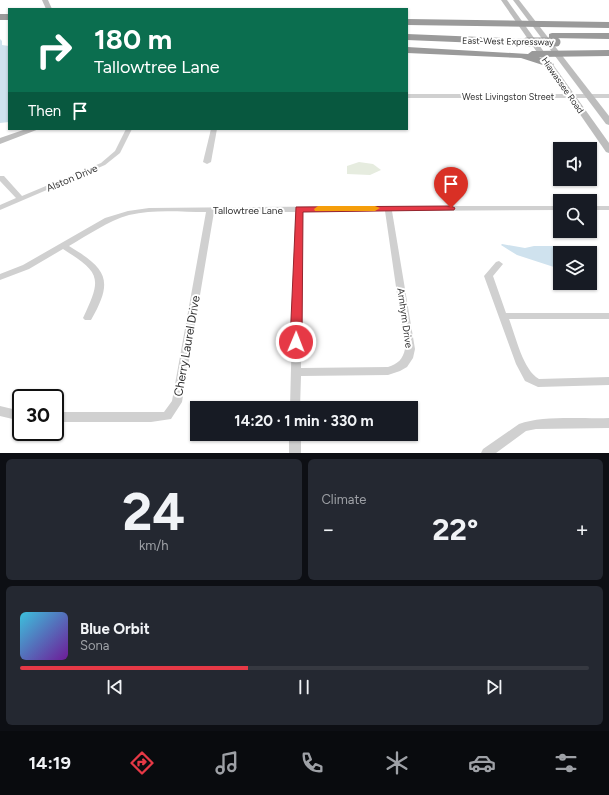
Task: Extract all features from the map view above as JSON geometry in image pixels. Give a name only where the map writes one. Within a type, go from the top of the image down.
[{"type":"highway","points":[[408,22],[522,25],[534,22],[569,25],[609,25]]},
{"type":"highway","name":"East-West Expressway","points":[[408,32],[525,39]]},
{"type":"highway","name":"East-West Expressway","points":[[408,37],[554,39],[609,36]]},
{"type":"highway","name":"East-West Expressway","points":[[554,39],[609,42]]},
{"type":"highway","points":[[408,50],[542,54],[609,53]]},
{"type":"highway","points":[[493,53],[528,56],[549,64]]},
{"type":"highway","points":[[567,66],[576,56],[591,53]]},
{"type":"main road","name":"Hiawassee Road","points":[[504,0],[609,150]]},
{"type":"main road","name":"Hiawassee Road","points":[[516,0],[609,122]]},
{"type":"main road","points":[[0,141],[32,130]]},
{"type":"street","name":"West Livingston Street","points":[[408,96],[609,96]]},
{"type":"street","name":"Alston Drive","points":[[0,208],[104,164],[113,158],[118,152],[129,130]]},
{"type":"street","points":[[207,162],[214,130]]},
{"type":"street","points":[[1,178],[21,199]]},
{"type":"street","name":"Arnhym Drive","points":[[295,372],[388,371],[397,369],[409,358],[410,349],[388,208]]},
{"type":"street","name":"Tallowtree Lane","points":[[0,277],[26,267],[108,220],[128,213],[150,210],[553,208]]},
{"type":"street","points":[[597,208],[609,208]]},
{"type":"street","points":[[295,401],[299,209]]},
{"type":"street","name":"Cherry Laurel Drive","points":[[64,418],[150,418],[167,416],[177,402],[210,210]]},
{"type":"street","points":[[64,246],[94,267],[100,276],[101,288],[88,318]]},
{"type":"street","points":[[499,264],[488,276],[521,364],[529,378],[538,383],[609,381]]},
{"type":"street","points":[[503,316],[609,316]]},
{"type":"street","points":[[0,411],[12,414]]},
{"type":"street","points":[[487,453],[523,427],[536,424],[609,423]]},
{"type":"street","points":[[295,441],[295,453]]},
{"type":"shaded area","points":[[359,162],[373,164],[381,170],[370,175],[347,174],[347,166]]},
{"type":"water","points":[[0,39],[2,41],[2,45],[8,46],[8,122],[0,123]]},
{"type":"water","points":[[501,245],[525,248],[534,246],[553,246],[553,267],[517,255]]},
{"type":"slow traffic","points":[[318,209],[375,208]]},
{"type":"route","points":[[296,342],[299,209],[451,208]]}]
